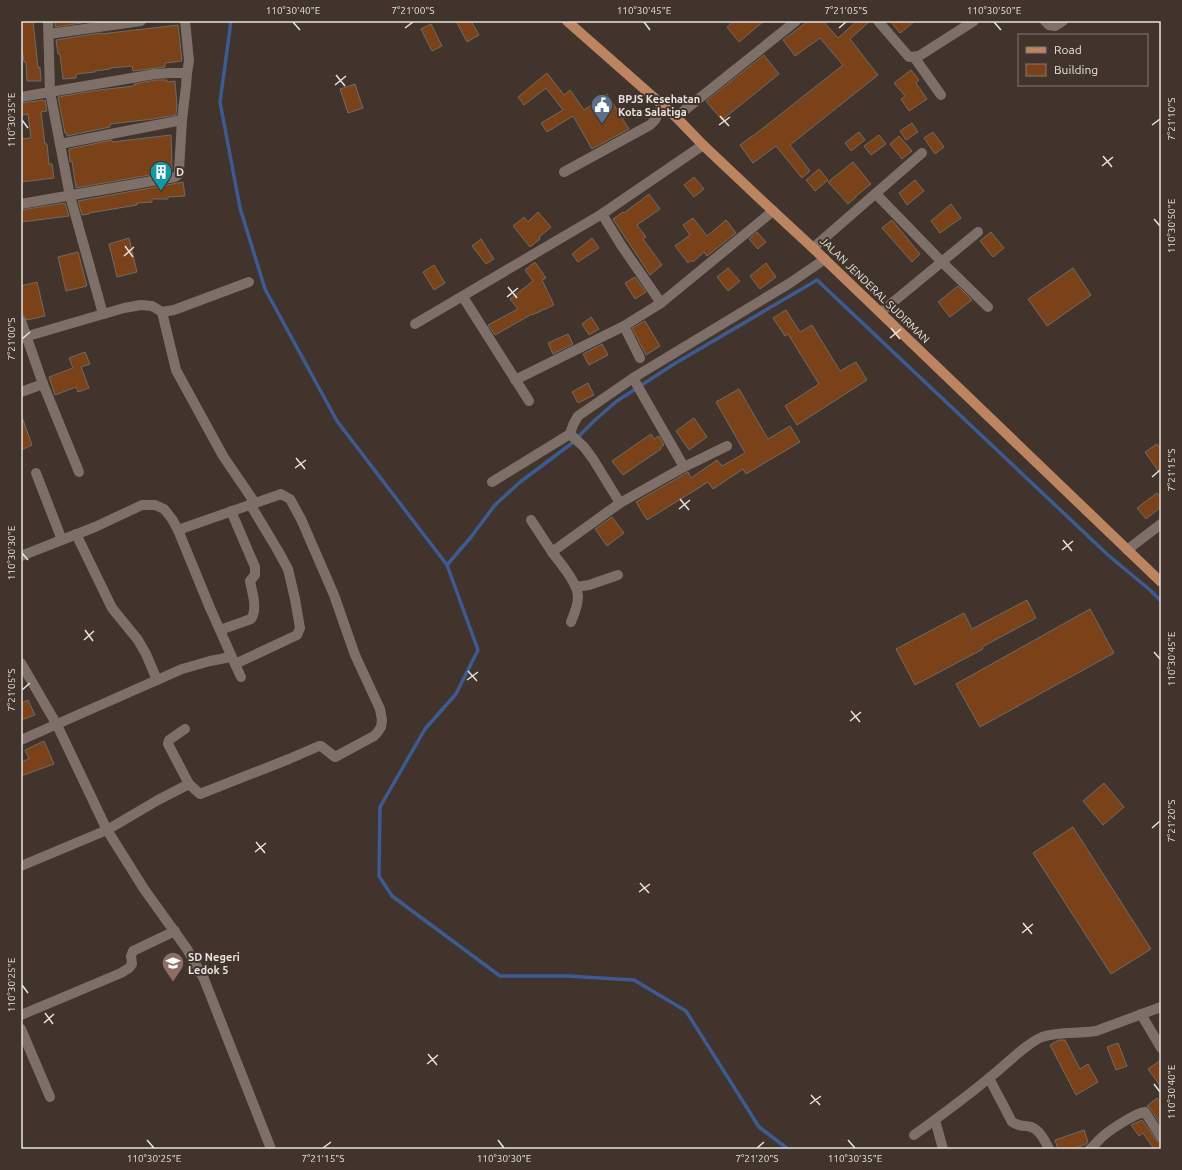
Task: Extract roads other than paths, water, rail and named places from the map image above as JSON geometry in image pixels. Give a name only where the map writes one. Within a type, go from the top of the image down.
[{"type":"main road","name":"JALAN JENDERAL SUDIRMAN","points":[[567,21],[676,117],[702,145],[814,248],[1161,582]]},
{"type":"street","points":[[48,21],[50,92],[70,196],[103,314]]},
{"type":"street","points":[[49,34],[141,21]]},
{"type":"street","points":[[21,204],[175,177],[179,174],[182,120],[189,61],[185,21]]},
{"type":"street","points":[[676,117],[796,21]]},
{"type":"street","points":[[878,21],[909,57],[914,58],[920,56],[974,21]]},
{"type":"street","points":[[1045,21],[1049,25],[1055,26],[1063,21]]},
{"type":"street","points":[[914,58],[941,95]]},
{"type":"street","points":[[21,97],[155,74],[187,73]]},
{"type":"street","points":[[564,172],[650,125],[656,120],[662,106]]},
{"type":"street","points":[[60,144],[182,120]]},
{"type":"street","points":[[415,324],[602,214],[702,145]]},
{"type":"street","points":[[814,248],[922,154]]},
{"type":"street","points":[[876,194],[988,307]]},
{"type":"street","points":[[515,380],[624,326],[661,302],[773,211]]},
{"type":"street","points":[[602,214],[661,302]]},
{"type":"street","points":[[881,312],[978,232]]},
{"type":"street","points":[[572,436],[573,425],[578,416],[790,283],[825,259]]},
{"type":"street","points":[[23,337],[124,308],[141,305],[152,306],[162,312],[174,310],[249,282]]},
{"type":"street","points":[[463,297],[529,401]]},
{"type":"street","points":[[21,740],[182,669],[210,661],[233,661],[297,635],[300,628],[288,569],[176,370],[162,312]]},
{"type":"street","points":[[21,321],[23,337],[79,472]]},
{"type":"street","points":[[624,326],[640,358]]},
{"type":"street","points":[[635,381],[684,467]]},
{"type":"street","points":[[21,392],[43,384]]},
{"type":"street","points":[[572,436],[584,447],[593,459],[620,503]]},
{"type":"street","points":[[492,482],[572,436]]},
{"type":"street","points":[[552,552],[620,503],[684,467],[727,446]]},
{"type":"street","points":[[36,473],[62,540]]},
{"type":"street","points":[[178,530],[281,494],[290,499],[301,519],[334,595],[355,655],[380,708],[382,720],[381,727],[374,736],[335,757],[319,746],[289,760],[200,794],[189,784],[168,744],[169,740],[185,729]]},
{"type":"street","points":[[21,556],[142,505],[154,505],[164,509],[178,530],[210,608],[241,677]]},
{"type":"street","points":[[220,630],[251,619],[253,616],[254,600],[250,581],[255,575],[255,567],[231,511]]},
{"type":"street","points":[[531,520],[576,587],[578,596],[577,606],[571,622]]},
{"type":"street","points":[[1127,550],[1161,524]]},
{"type":"street","points":[[76,534],[112,608],[138,640],[158,680]]},
{"type":"street","points":[[576,587],[589,585],[618,575]]},
{"type":"street","points":[[21,663],[57,725],[107,830],[144,889],[187,949],[204,979],[271,1149]]},
{"type":"street","points":[[21,866],[107,830],[158,800],[189,784]]},
{"type":"street","points":[[21,1015],[121,973],[132,964],[132,951],[175,932]]},
{"type":"street","points":[[914,1135],[989,1078],[1022,1050],[1041,1038],[1059,1032],[1096,1031],[1161,1007]]},
{"type":"street","points":[[1141,1014],[1161,1048]]},
{"type":"street","points":[[21,1029],[50,1097]]},
{"type":"street","points":[[989,1078],[1012,1122],[1019,1126],[1031,1127],[1039,1132],[1049,1149]]},
{"type":"street","points":[[1090,1149],[1099,1140],[1140,1112],[1145,1112],[1161,1137]]},
{"type":"street","points":[[935,1120],[943,1149]]},
{"type":"waterway","points":[[231,21],[220,102],[240,208],[265,289],[337,421],[447,565],[478,650],[456,694],[425,729],[380,807],[379,876],[392,896],[500,976],[567,976],[634,980],[686,1011],[759,1127],[788,1149]]},
{"type":"waterway","points":[[447,565],[471,537],[495,505],[520,482],[571,444],[617,401],[674,364],[817,280],[1108,555],[1161,601]]},
{"type":"place","name":"BPJS Kesehatan Kota Salatiga","points":[[602,124]]},
{"type":"place","name":"D","points":[[161,192]]},
{"type":"place","name":"SD Negeri Ledok 5","points":[[173,982]]}]
